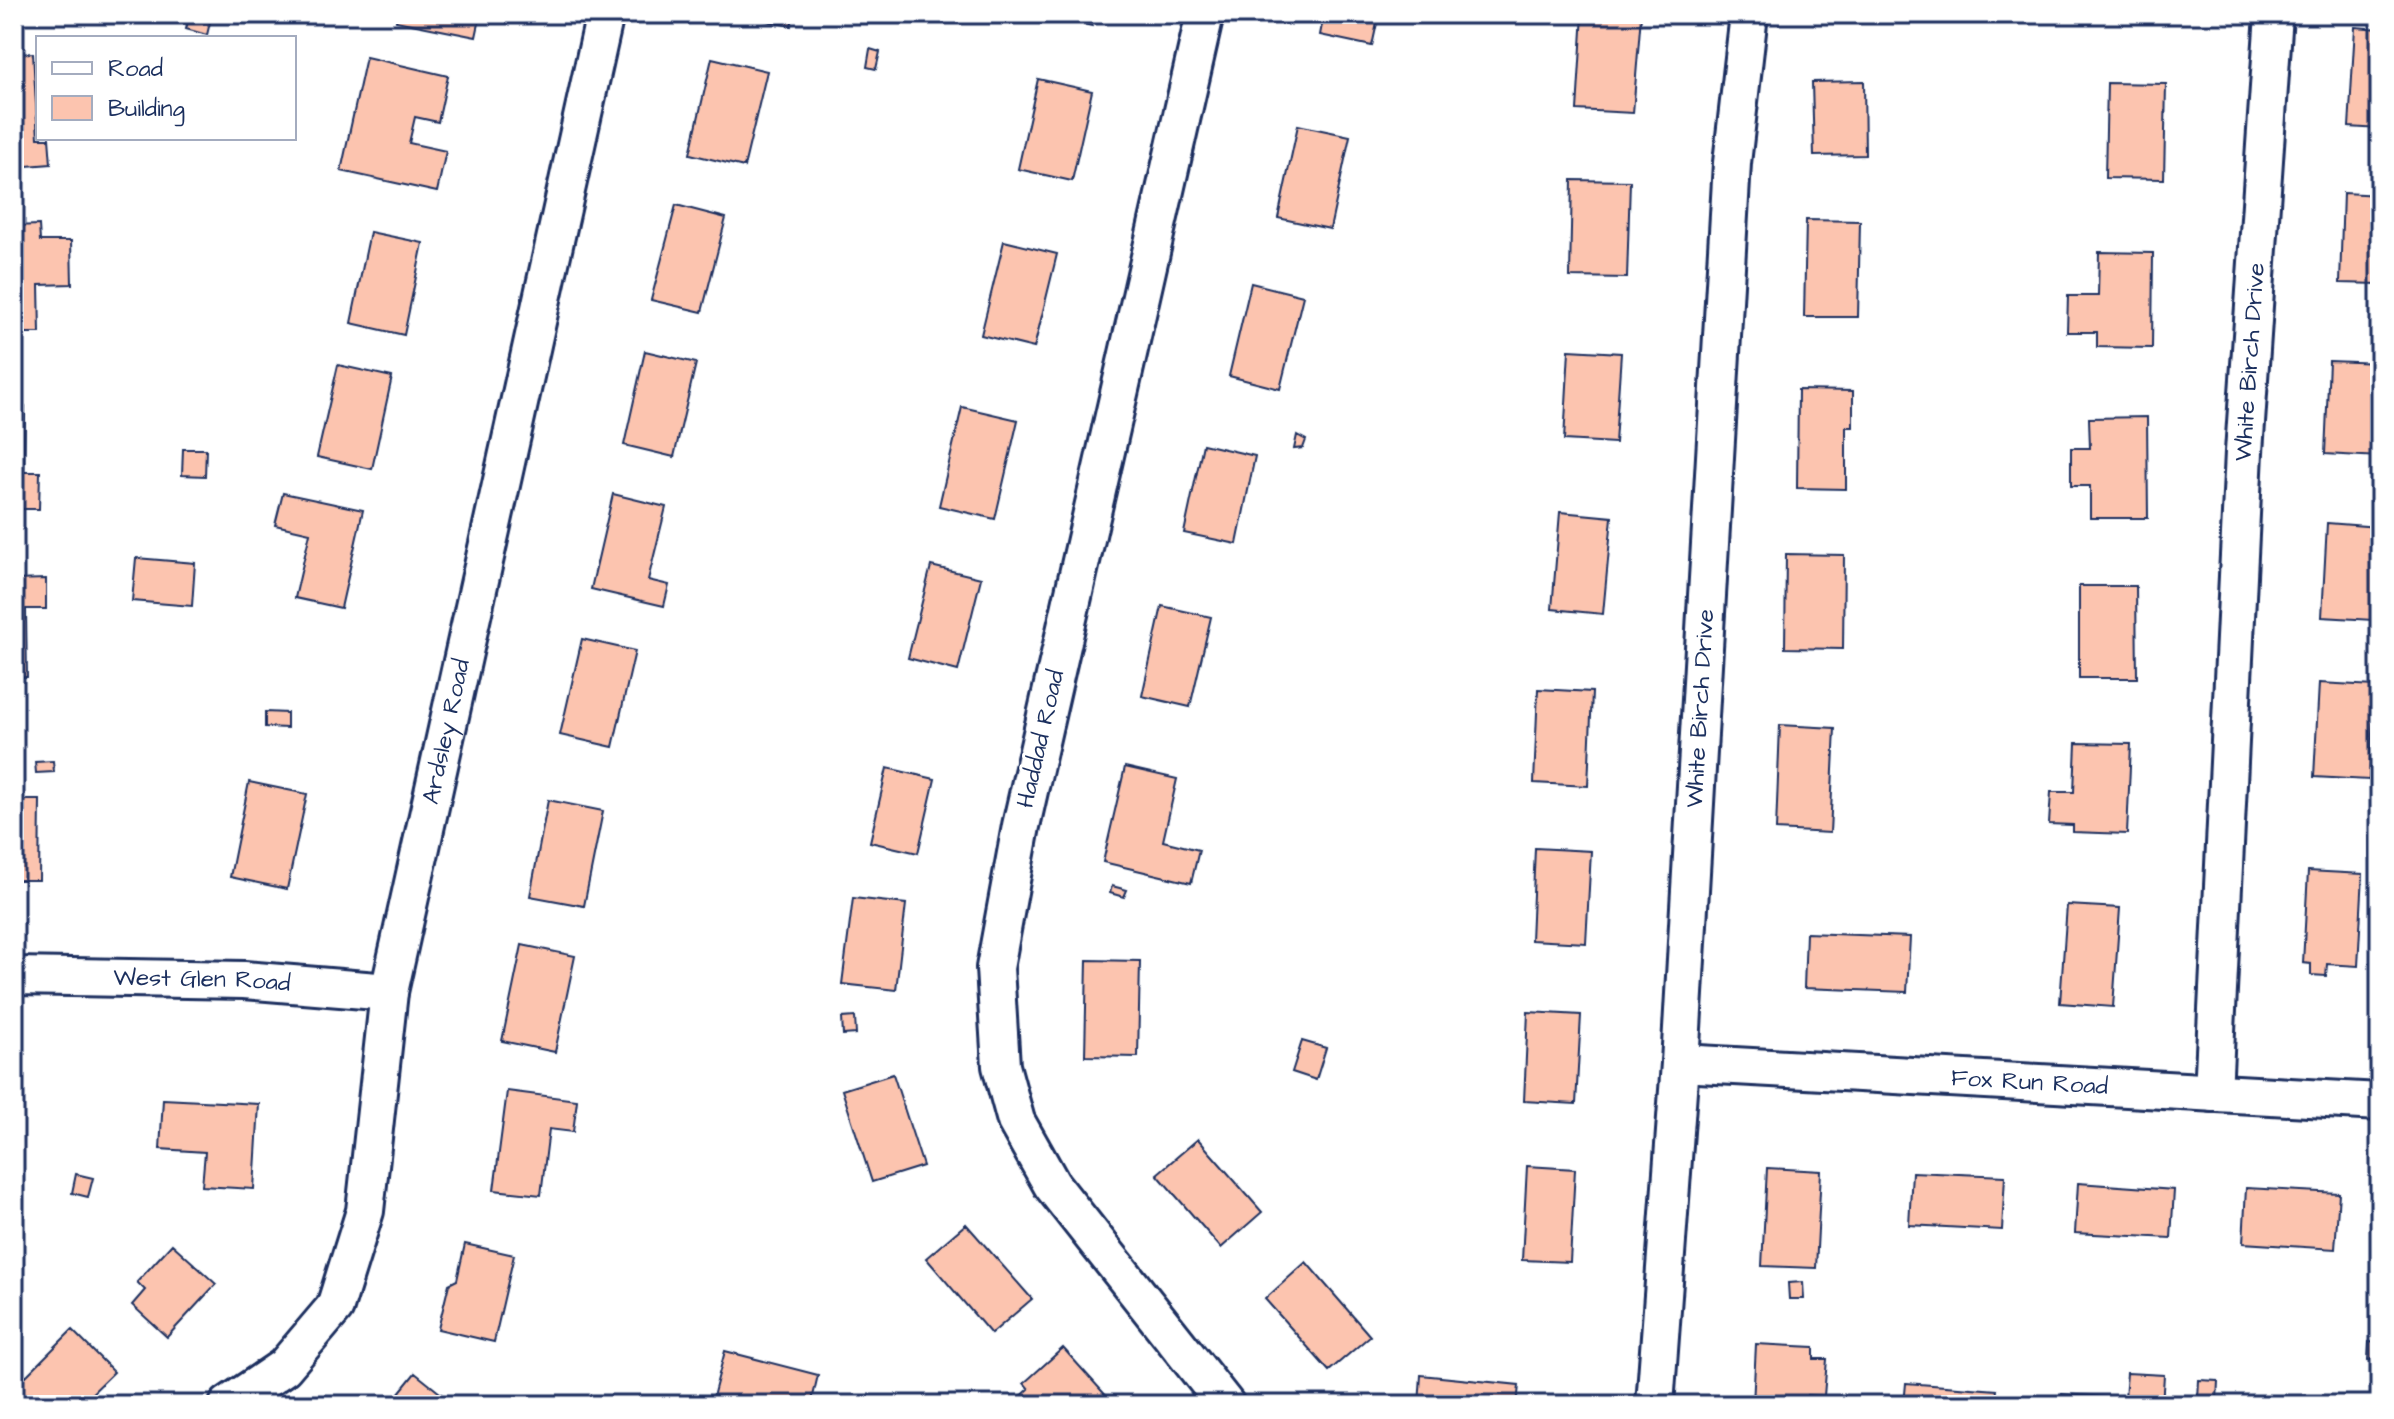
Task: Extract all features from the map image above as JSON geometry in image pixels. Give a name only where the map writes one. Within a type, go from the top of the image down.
[{"type":"street","name":"Ardsley Road","points":[[228,1405],[284,1367],[335,1307],[365,1211],[389,992],[605,14]]},
{"type":"street","name":"Haddad Road","points":[[1205,14],[1021,826],[995,968],[1001,1066],[1016,1121],[1052,1185],[1226,1405]]},
{"type":"street","name":"White Birch Drive","points":[[1655,1405],[1680,1063],[1732,163],[1749,14]]},
{"type":"street","name":"White Birch Drive","points":[[2213,1093],[2244,452],[2274,14]]},
{"type":"street","name":"West Glen Road","points":[[14,976],[244,980],[389,992]]},
{"type":"street","name":"Fox Run Road","points":[[1680,1063],[2380,1102]]},
{"type":"building","points":[[190,14],[211,18],[207,35],[186,29]]},
{"type":"building","points":[[397,14],[481,14],[476,37],[396,21]]},
{"type":"building","points":[[733,14],[794,14],[791,26]]},
{"type":"building","points":[[1044,14],[1095,14],[1092,26]]},
{"type":"building","points":[[1324,14],[1379,14],[1372,46],[1320,35]]},
{"type":"building","points":[[1583,14],[1641,15],[1633,113],[1577,110]]},
{"type":"building","points":[[2355,27],[2380,29],[2380,129],[2349,127]]},
{"type":"building","points":[[870,49],[880,52],[876,69],[867,67]]},
{"type":"building","points":[[33,53],[36,140],[49,140],[51,164],[14,167],[14,54]]},
{"type":"building","points":[[366,57],[448,76],[438,122],[415,117],[409,143],[446,151],[437,192],[341,171]]},
{"type":"building","points":[[712,58],[767,71],[744,167],[690,154]]},
{"type":"building","points":[[1038,79],[1092,91],[1072,181],[1018,169]]},
{"type":"building","points":[[1864,81],[1865,155],[1814,156],[1812,82]]},
{"type":"building","points":[[2107,83],[2166,84],[2164,179],[2105,178]]},
{"type":"building","points":[[1298,125],[1350,136],[1330,229],[1278,218]]},
{"type":"building","points":[[1572,180],[1630,181],[1627,278],[1570,277]]},
{"type":"building","points":[[2343,193],[2380,195],[2380,284],[2340,283]]},
{"type":"building","points":[[676,205],[726,218],[702,312],[651,300]]},
{"type":"building","points":[[1806,220],[1860,221],[1858,317],[1804,317]]},
{"type":"building","points":[[39,225],[40,241],[71,241],[72,284],[39,285],[40,333],[14,333],[14,226]]},
{"type":"building","points":[[370,232],[423,243],[404,335],[351,323]]},
{"type":"building","points":[[1004,241],[1057,254],[1034,348],[981,335]]},
{"type":"building","points":[[2099,252],[2153,253],[2152,348],[2097,347],[2097,332],[2067,332],[2068,296],[2098,296]]},
{"type":"building","points":[[1251,283],[1303,296],[1280,389],[1229,376]]},
{"type":"building","points":[[1569,350],[1621,353],[1615,443],[1564,440]]},
{"type":"building","points":[[645,351],[696,363],[674,457],[624,445]]},
{"type":"building","points":[[2329,361],[2380,363],[2380,457],[2325,454]]},
{"type":"building","points":[[338,365],[392,377],[372,469],[317,457]]},
{"type":"building","points":[[1798,390],[1853,391],[1853,427],[1846,427],[1846,489],[1797,488]]},
{"type":"building","points":[[14,406],[25,406],[24,472],[40,472],[39,509],[14,509]]},
{"type":"building","points":[[962,407],[1018,420],[995,519],[939,506]]},
{"type":"building","points":[[2147,417],[2148,518],[2090,518],[2090,486],[2071,486],[2071,448],[2090,448],[2089,418]]},
{"type":"building","points":[[1297,435],[1306,440],[1303,448],[1294,449]]},
{"type":"building","points":[[1203,444],[1255,456],[1237,544],[1184,533]]},
{"type":"building","points":[[183,449],[206,449],[205,476],[182,475]]},
{"type":"building","points":[[283,493],[363,510],[341,608],[295,598],[310,533],[275,525]]},
{"type":"building","points":[[613,494],[666,507],[648,580],[669,585],[664,606],[591,589]]},
{"type":"building","points":[[1560,512],[1612,517],[1603,614],[1552,609]]},
{"type":"building","points":[[2327,523],[2378,527],[2373,620],[2322,617]]},
{"type":"building","points":[[1786,554],[1844,555],[1843,649],[1785,648]]},
{"type":"building","points":[[136,558],[195,563],[192,606],[132,601]]},
{"type":"building","points":[[931,566],[981,578],[958,671],[908,658]]},
{"type":"building","points":[[46,579],[46,609],[26,609],[27,677],[14,677],[14,580]]},
{"type":"building","points":[[2079,586],[2136,586],[2137,678],[2079,678]]},
{"type":"building","points":[[1162,606],[1211,617],[1190,707],[1142,696]]},
{"type":"building","points":[[582,639],[635,651],[613,747],[560,735]]},
{"type":"building","points":[[2319,683],[2375,686],[2369,780],[2314,777]]},
{"type":"building","points":[[1538,689],[1592,692],[1588,786],[1534,783]]},
{"type":"building","points":[[265,712],[287,713],[287,728],[265,727]]},
{"type":"building","points":[[1780,725],[1835,728],[1830,833],[1776,830]]},
{"type":"building","points":[[2076,743],[2131,744],[2127,834],[2073,832],[2073,825],[2049,824],[2051,792],[2074,792]]},
{"type":"building","points":[[14,755],[19,755],[19,800],[40,800],[39,880],[14,880]]},
{"type":"building","points":[[53,761],[54,772],[36,773],[35,762]]},
{"type":"building","points":[[1125,767],[1177,779],[1163,841],[1199,850],[1191,883],[1103,862]]},
{"type":"building","points":[[887,768],[935,779],[918,853],[870,842]]},
{"type":"building","points":[[249,782],[307,794],[287,889],[230,877]]},
{"type":"building","points":[[548,800],[603,811],[584,906],[530,896]]},
{"type":"building","points":[[1535,848],[1591,851],[1586,943],[1531,940]]},
{"type":"building","points":[[2308,871],[2363,874],[2358,966],[2327,964],[2326,976],[2311,975],[2311,964],[2303,963]]},
{"type":"building","points":[[1112,886],[1127,890],[1124,897],[1110,893]]},
{"type":"building","points":[[853,898],[906,904],[896,990],[842,984]]},
{"type":"building","points":[[2067,905],[2120,908],[2113,1007],[2060,1003]]},
{"type":"building","points":[[1806,933],[1910,937],[1907,992],[1804,988]]},
{"type":"building","points":[[522,945],[575,956],[555,1052],[502,1041]]},
{"type":"building","points":[[1087,960],[1140,961],[1138,1057],[1085,1056]]},
{"type":"building","points":[[1528,1012],[1581,1015],[1576,1104],[1524,1101]]},
{"type":"building","points":[[855,1017],[856,1034],[843,1035],[842,1018]]},
{"type":"building","points":[[1302,1041],[1326,1048],[1316,1080],[1292,1072]]},
{"type":"building","points":[[893,1074],[923,1166],[872,1182],[842,1090]]},
{"type":"building","points":[[507,1091],[577,1100],[573,1132],[549,1129],[541,1195],[494,1190]]},
{"type":"building","points":[[163,1099],[259,1104],[254,1189],[202,1186],[205,1152],[160,1149]]},
{"type":"building","points":[[1198,1139],[1262,1212],[1221,1248],[1157,1174]]},
{"type":"building","points":[[1527,1166],[1575,1169],[1570,1262],[1522,1260]]},
{"type":"building","points":[[1767,1168],[1821,1171],[1816,1268],[1762,1266]]},
{"type":"building","points":[[1912,1172],[2005,1176],[2002,1230],[1909,1225]]},
{"type":"building","points":[[76,1174],[93,1178],[88,1197],[72,1193]]},
{"type":"building","points":[[2078,1183],[2174,1190],[2171,1238],[2075,1233]]},
{"type":"building","points":[[2246,1188],[2339,1193],[2335,1249],[2243,1243]]},
{"type":"building","points":[[966,1224],[1032,1299],[991,1334],[926,1258]]},
{"type":"building","points":[[172,1244],[216,1284],[167,1337],[132,1305],[145,1290],[137,1282]]},
{"type":"building","points":[[465,1244],[514,1255],[494,1342],[438,1329],[449,1284],[457,1280]]},
{"type":"building","points":[[1306,1262],[1370,1336],[1329,1371],[1265,1299]]},
{"type":"building","points":[[1803,1282],[1804,1299],[1789,1299],[1788,1283]]},
{"type":"building","points":[[72,1330],[114,1372],[80,1405],[21,1405],[14,1398],[14,1388]]},
{"type":"building","points":[[2369,1342],[2377,1343],[2376,1360],[2368,1360]]},
{"type":"building","points":[[1756,1344],[1814,1347],[1814,1359],[1827,1359],[1824,1396],[1808,1395],[1808,1405],[1753,1405]]},
{"type":"building","points":[[1063,1348],[1110,1400],[1105,1405],[1012,1405],[1029,1389],[1024,1383]]},
{"type":"building","points":[[725,1351],[818,1375],[811,1405],[746,1405],[713,1397]]},
{"type":"building","points":[[415,1373],[450,1401],[446,1405],[379,1405],[384,1399],[390,1404]]},
{"type":"building","points":[[2127,1373],[2164,1375],[2162,1405],[2062,1405],[2062,1394],[2125,1398]]},
{"type":"building","points":[[1421,1375],[1519,1385],[1517,1405],[1419,1405]]},
{"type":"building","points":[[2199,1380],[2218,1381],[2217,1401],[2198,1399]]},
{"type":"building","points":[[1906,1383],[1997,1390],[1995,1405],[1904,1405]]}]
